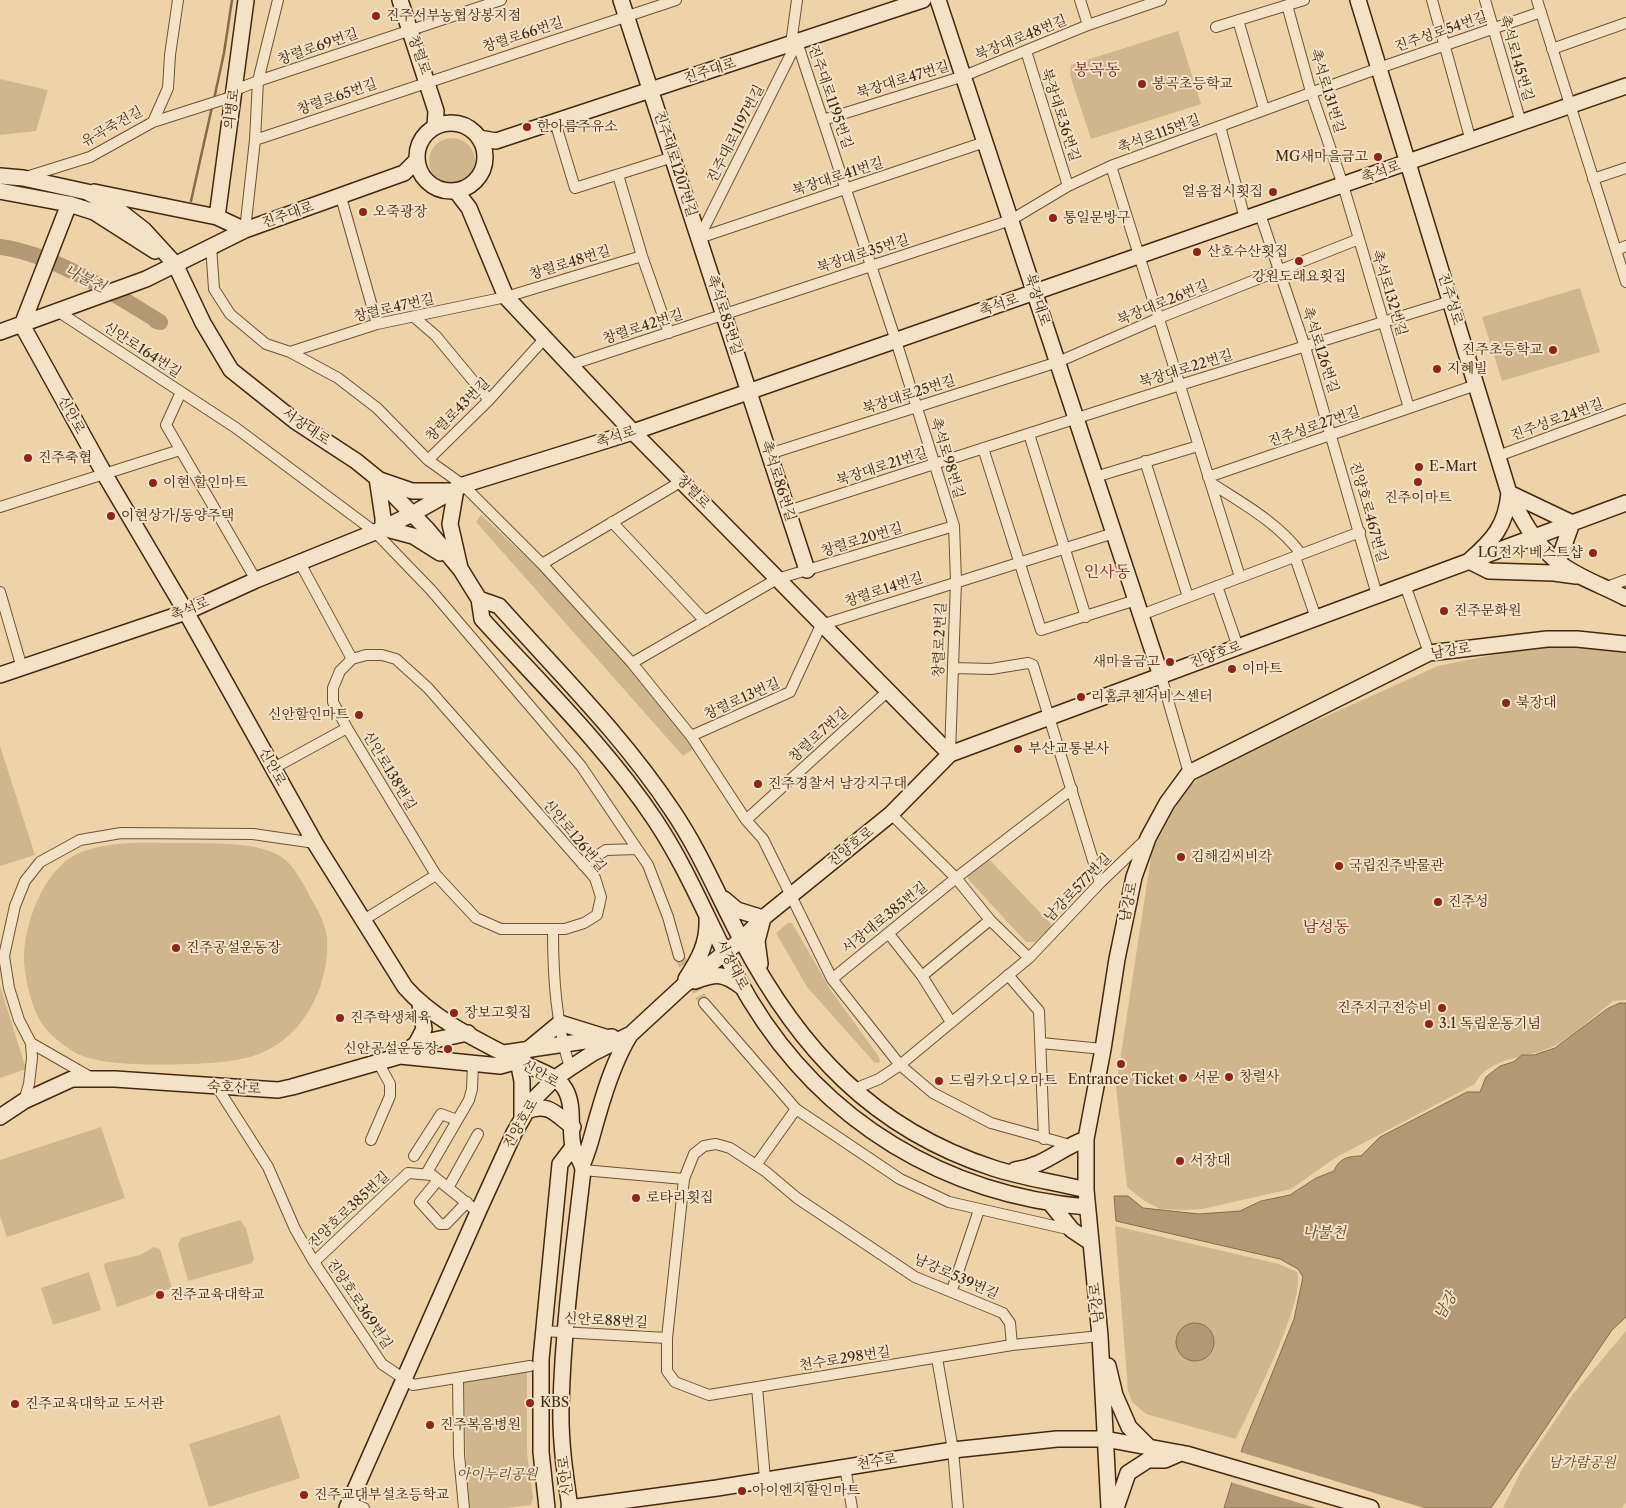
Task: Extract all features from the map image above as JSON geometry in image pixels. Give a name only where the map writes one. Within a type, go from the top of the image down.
[{"type":"street","name":"유곡죽전길","points":[[23,178],[90,157],[153,122],[168,88],[170,55],[178,0]]},
{"type":"street","name":"의병로","points":[[217,217],[246,0]]},
{"type":"street","points":[[0,176],[23,178],[87,192],[100,192],[217,217],[245,230],[255,140],[258,81],[278,0]]},
{"type":"street","name":"창렬로","points":[[400,0],[436,111],[435,127]]},
{"type":"street","name":"창렬로69번길","points":[[153,122],[201,107],[258,81],[501,0]]},
{"type":"street","name":"진주대로1207번길","points":[[621,0],[699,238]]},
{"type":"street","name":"창렬로66번길","points":[[428,82],[676,0]]},
{"type":"street","points":[[794,43],[797,0]]},
{"type":"street","name":"진주대로","points":[[496,141],[923,0]]},
{"type":"street","name":"북장대로","points":[[938,0],[1161,676]]},
{"type":"street","points":[[1080,0],[1088,25]]},
{"type":"street","name":"북장대로48번길","points":[[964,76],[1088,25],[1160,0]]},
{"type":"street","points":[[1216,27],[1284,3],[1304,0]]},
{"type":"street","name":"진주성로","points":[[1358,0],[1498,456],[1520,516],[1534,537],[1558,562],[1583,577],[1607,587],[1626,598]]},
{"type":"street","points":[[1432,0],[1471,141]]},
{"type":"street","name":"촉석로145번길","points":[[1485,0],[1521,123]]},
{"type":"street","points":[[1537,0],[1594,179],[1621,248],[1626,282]]},
{"type":"street","name":"촉석로131번길","points":[[1284,3],[1311,92],[1343,185]]},
{"type":"street","name":"진주성로54번길","points":[[1311,92],[1541,12]]},
{"type":"street","points":[[1238,20],[1264,110]]},
{"type":"street","points":[[1552,49],[1626,23]]},
{"type":"street","name":"진주대로1195번길","points":[[794,43],[823,120],[871,266]]},
{"type":"street","name":"진주대로1197번길","points":[[699,238],[794,43]]},
{"type":"street","name":"북장대로36번길","points":[[1026,51],[1073,184]]},
{"type":"street","name":"북장대로47번길","points":[[823,120],[964,76]]},
{"type":"street","name":"창렬로65번길","points":[[255,140],[428,82]]},
{"type":"street","name":"촉석로","points":[[0,675],[186,612],[256,580],[379,530],[412,514],[457,488],[633,432],[1626,86]]},
{"type":"street","name":"촉석로115번길","points":[[1210,480],[1111,166],[1311,92]]},
{"type":"street","points":[[436,111],[452,124],[467,128],[479,138],[485,154]]},
{"type":"street","points":[[555,122],[575,188],[672,157]]},
{"type":"street","points":[[422,176],[417,160],[419,145],[428,132],[435,127],[452,124]]},
{"type":"street","points":[[1220,126],[1245,219]]},
{"type":"street","points":[[479,138],[496,141]]},
{"type":"street","points":[[404,173],[422,176],[437,188],[462,189],[481,173],[485,154],[496,141]]},
{"type":"street","name":"북장대로41번길","points":[[699,238],[985,142]]},
{"type":"street","points":[[404,173],[417,160]]},
{"type":"street","points":[[1011,220],[1073,184],[1111,166]]},
{"type":"street","points":[[1594,179],[1626,168]]},
{"type":"street","name":"진주대로","points":[[175,264],[245,230],[404,173]]},
{"type":"street","points":[[618,175],[642,256],[669,333]]},
{"type":"street","name":"촉석로132번길","points":[[1343,185],[1409,408]]},
{"type":"street","name":"창렬로","points":[[462,189],[506,297],[633,432],[950,754]]},
{"type":"street","points":[[0,191],[70,204],[94,212],[175,264]]},
{"type":"street","points":[[87,192],[117,209],[144,230],[175,264]]},
{"type":"street","points":[[341,197],[376,324]]},
{"type":"street","points":[[22,325],[27,307],[70,204]]},
{"type":"street","name":"촉석로126번길","points":[[1260,214],[1305,347],[1332,436]]},
{"type":"street","name":"북장대로35번길","points":[[724,314],[1011,220]]},
{"type":"street","name":"촉석로85번길","points":[[699,238],[749,392]]},
{"type":"street","points":[[1280,272],[1359,240]]},
{"type":"street","name":"창렬로43번길","points":[[212,246],[214,289],[230,314],[266,344],[290,352],[338,378],[378,408],[428,460],[489,400],[545,338]]},
{"type":"street","name":"창렬로48번길","points":[[506,297],[642,256]]},
{"type":"street","points":[[0,332],[146,279],[175,264]]},
{"type":"street","name":"서장대로","points":[[175,264],[203,323],[231,370],[295,421],[356,461],[412,514],[460,570],[479,599],[482,619],[626,778],[661,829],[683,867],[759,1014],[793,1059],[854,1120],[880,1139],[908,1155],[948,1174],[980,1186],[1051,1204],[1087,1207]]},
{"type":"street","name":"촉석로98번길","points":[[871,266],[954,526]]},
{"type":"street","name":"북장대로26번길","points":[[1058,362],[1159,318],[1280,272]]},
{"type":"street","name":"창렬로47번길","points":[[290,352],[376,324],[506,297]]},
{"type":"street","name":"북장대로22번길","points":[[1076,418],[1450,301]]},
{"type":"street","name":"신안로164번길","points":[[58,312],[182,392],[166,424],[256,580]]},
{"type":"street","name":"창렬로42번길","points":[[570,365],[724,314]]},
{"type":"street","points":[[414,317],[436,336],[489,400]]},
{"type":"street","name":"신안로","points":[[22,325],[105,476],[186,612],[272,769],[390,967],[420,1004],[503,1053],[521,1056],[565,1089],[573,1127],[573,1147],[560,1164],[543,1331],[540,1408],[541,1452],[546,1508]]},
{"type":"street","name":"북장대로25번길","points":[[770,454],[1058,362]]},
{"type":"street","name":"진주성로27번길","points":[[1210,480],[1476,385]]},
{"type":"street","points":[[182,392],[379,530],[581,766],[648,865],[668,917],[679,956]]},
{"type":"street","name":"촉석로86번길","points":[[749,392],[807,570]]},
{"type":"street","name":"진주성로24번길","points":[[1498,456],[1626,409]]},
{"type":"street","name":"북장대로21번길","points":[[788,511],[1076,418]]},
{"type":"street","points":[[1029,434],[1086,617]]},
{"type":"street","name":"진양호로467번길","points":[[1332,436],[1377,595]]},
{"type":"street","points":[[1095,477],[1198,446]]},
{"type":"street","points":[[983,448],[1042,630],[1086,617],[1188,597],[1360,532]]},
{"type":"street","points":[[0,507],[105,476],[180,450]]},
{"type":"street","points":[[428,460],[542,564],[632,663],[691,736],[746,820],[763,839],[832,979],[900,1065],[933,1094],[991,1123],[1070,1145]]},
{"type":"street","points":[[1145,461],[1188,597]]},
{"type":"street","points":[[376,478],[412,491],[457,488]]},
{"type":"street","points":[[376,478],[383,513],[379,530]]},
{"type":"street","points":[[1210,480],[1240,577]]},
{"type":"street","points":[[1210,480],[1293,542],[1316,618]]},
{"type":"street","points":[[542,564],[682,481]]},
{"type":"street","points":[[457,488],[450,524],[460,570]]},
{"type":"street","points":[[1558,562],[1572,523],[1510,493],[1508,510],[1500,529],[1490,543],[1468,562],[1489,571],[1554,573],[1583,577]]},
{"type":"street","name":"진양호로","points":[[348,1505],[405,1381],[472,1207],[524,1114],[554,1079],[593,1053],[631,1034],[681,988],[741,940],[763,918],[891,814],[950,754],[1626,503]]},
{"type":"street","points":[[612,522],[658,568],[705,621]]},
{"type":"street","name":"창렬로20번길","points":[[632,663],[777,579],[954,526]]},
{"type":"street","name":"창렬로2번길","points":[[950,754],[956,581],[954,526]]},
{"type":"street","points":[[379,530],[413,536],[429,544],[460,570]]},
{"type":"street","name":"창렬로14번길","points":[[821,624],[1114,533]]},
{"type":"street","points":[[300,563],[352,659],[340,671],[333,688],[333,702],[347,728]]},
{"type":"street","points":[[1607,587],[1626,580]]},
{"type":"street","points":[[1406,585],[1429,653]]},
{"type":"street","points":[[1217,586],[1238,647]]},
{"type":"street","points":[[0,592],[22,668]]},
{"type":"street","name":"서장대로","points":[[479,599],[499,606],[641,766],[692,842],[741,940],[763,978],[810,1047],[852,1090],[897,1123],[930,1143],[1006,1171],[1086,1190]]},
{"type":"street","name":"창렬로13번길","points":[[691,736],[790,692],[821,624]]},
{"type":"street","name":"남강로","points":[[1109,1508],[1100,1336],[1087,1207],[1086,1139],[1103,1049],[1117,958],[1134,877],[1148,838],[1167,803],[1188,773],[1429,653],[1547,639],[1622,642]]},
{"type":"street","name":"신안로126번길","points":[[352,659],[366,655],[382,655],[396,659],[428,688],[595,878],[601,897],[597,915],[584,923],[552,930],[501,928],[476,918],[436,876]]},
{"type":"street","points":[[953,668],[976,670],[1028,663],[1033,665],[1100,883]]},
{"type":"street","points":[[1161,676],[1188,773]]},
{"type":"street","name":"창렬로7번길","points":[[746,820],[888,691]]},
{"type":"street","name":"신안로138번길","points":[[272,769],[347,728],[436,876]]},
{"type":"street","name":"서장대로385번길","points":[[832,979],[956,878],[1072,789]]},
{"type":"street","points":[[891,814],[956,878],[990,920],[1029,958]]},
{"type":"street","points":[[24,1102],[32,1070],[30,1043],[19,1020],[9,988],[4,956],[15,906],[25,882],[40,862],[80,840],[120,833],[253,834],[315,843]]},
{"type":"street","name":"남강로577번길","points":[[852,1090],[879,1079],[900,1065],[1029,958],[1100,883],[1148,838]]},
{"type":"street","points":[[583,865],[606,850],[637,849]]},
{"type":"street","points":[[362,922],[436,876]]},
{"type":"street","points":[[720,896],[737,910],[763,918],[757,940],[757,954],[763,978]]},
{"type":"street","points":[[681,988],[703,951],[707,935],[707,916]]},
{"type":"street","points":[[922,976],[990,920]]},
{"type":"street","points":[[552,930],[553,967],[560,1023],[563,1046],[570,1068]]},
{"type":"street","points":[[888,934],[922,976],[951,1022]]},
{"type":"street","points":[[681,988],[709,976],[718,975],[729,977],[745,989]]},
{"type":"street","points":[[1008,975],[1039,1011],[1044,1139]]},
{"type":"street","points":[[704,1003],[796,1109],[900,1179],[950,1202],[1072,1230]]},
{"type":"street","points":[[416,1044],[424,1029],[420,1004]]},
{"type":"street","points":[[560,1023],[608,1038]]},
{"type":"street","points":[[521,1056],[560,1023]]},
{"type":"street","name":"숙호산로","points":[[0,1117],[24,1102],[72,1079],[92,1078],[278,1090],[292,1088],[400,1056],[416,1044],[468,1033]]},
{"type":"street","points":[[400,1056],[500,1066],[521,1056],[563,1046],[631,1034]]},
{"type":"street","name":"신안로","points":[[569,1508],[562,1450],[561,1406],[566,1332],[583,1167],[606,1088],[620,1050],[631,1034]]},
{"type":"street","points":[[30,1043],[92,1078]]},
{"type":"street","points":[[1041,1043],[1103,1049]]},
{"type":"street","points":[[521,1056],[524,1114],[539,1106],[552,1110],[573,1127]]},
{"type":"street","points":[[371,1140],[390,1096],[390,1084],[378,1062]]},
{"type":"street","points":[[438,1180],[420,1202],[440,1224],[446,1224],[472,1207],[432,1175],[426,1174],[457,1120],[472,1089],[473,1063]]},
{"type":"street","name":"진양호로369번길","points":[[217,1087],[268,1167],[295,1229],[314,1262],[382,1364],[405,1381]]},
{"type":"street","points":[[756,1165],[796,1109]]},
{"type":"street","points":[[414,1156],[441,1114],[457,1120]]},
{"type":"street","points":[[448,1188],[478,1134]]},
{"type":"street","points":[[1006,1171],[1030,1167],[1049,1160],[1070,1145],[1086,1139]]},
{"type":"street","name":"남강로539번길","points":[[684,1179],[694,1154],[704,1146],[716,1144],[730,1148],[756,1165],[797,1198],[915,1277],[952,1290],[1003,1313],[1010,1323],[1012,1345]]},
{"type":"street","points":[[573,1147],[583,1167],[684,1179]]},
{"type":"street","name":"진양호로385번길","points":[[314,1262],[408,1173],[426,1174]]},
{"type":"street","name":"신안로88번길","points":[[684,1179],[667,1338],[667,1370],[675,1382],[709,1395],[757,1387]]},
{"type":"street","points":[[1051,1204],[1072,1230],[1090,1242]]},
{"type":"street","points":[[952,1290],[979,1210]]},
{"type":"street","name":"신안로88번길","points":[[543,1331],[667,1338]]},
{"type":"street","points":[[1012,1345],[1100,1336]]},
{"type":"street","name":"천수로298번길","points":[[757,1387],[1012,1345]]},
{"type":"street","points":[[1101,1355],[1110,1369],[1116,1395],[1129,1427],[1148,1446]]},
{"type":"street","points":[[937,1358],[953,1450],[960,1507]]},
{"type":"street","points":[[405,1381],[413,1384],[530,1366]]},
{"type":"street","points":[[458,1378],[459,1456],[464,1508]]},
{"type":"street","points":[[757,1387],[765,1479]]},
{"type":"street","name":"천수로","points":[[569,1508],[717,1488],[953,1450],[1057,1439],[1105,1439],[1183,1453],[1371,1508]]},
{"type":"street","points":[[1116,1508],[1128,1474],[1148,1460],[1165,1460],[1183,1453]]},
{"type":"street","points":[[845,1467],[852,1508]]},
{"type":"street","points":[[348,1505],[364,1508]]},
{"type":"green space","points":[[1178,31],[1201,104],[1091,139],[1070,75],[1071,65]]},
{"type":"green space","points":[[0,79],[48,90],[36,131],[0,135]]},
{"type":"green space","points":[[452,138],[465,142],[471,148],[475,161],[471,174],[465,180],[452,184],[439,180],[433,174],[429,161],[433,148],[439,142]]},
{"type":"green space","points":[[1580,288],[1600,352],[1502,381],[1482,317]]},
{"type":"green space","points":[[481,515],[600,626],[700,744],[683,756],[476,522]]},
{"type":"green space","points":[[1564,646],[1626,652],[1626,1000],[1613,1001],[1559,1044],[1489,1068],[1475,1084],[1335,1158],[1291,1189],[1202,1209],[1160,1209],[1143,1200],[1127,1187],[1116,1087],[1152,850],[1184,792],[1198,779],[1222,763],[1438,666],[1527,648]]},
{"type":"green space","points":[[0,746],[35,855],[0,866]]},
{"type":"green space","name":"진주공설운동장","points":[[136,843],[195,843],[250,846],[270,851],[290,864],[299,876],[320,915],[327,938],[327,957],[323,976],[309,1011],[284,1040],[268,1050],[242,1059],[202,1064],[116,1063],[89,1058],[66,1047],[44,1027],[37,1015],[32,1002],[24,961],[27,931],[38,899],[46,884],[67,860],[93,848]]},
{"type":"green space","points":[[987,857],[1053,926],[1035,942],[1026,942],[968,879],[969,871]]},
{"type":"green space","points":[[788,923],[792,923],[830,989],[879,1057],[880,1062],[875,1063],[807,987],[776,933]]},
{"type":"green space","points":[[0,986],[26,1069],[0,1078]]},
{"type":"green space","points":[[101,1127],[125,1198],[7,1237],[0,1216],[0,1160]]},
{"type":"green space","points":[[240,1220],[246,1228],[254,1259],[252,1263],[188,1281],[178,1245],[181,1238]]},
{"type":"green space","points":[[1115,1226],[1279,1264],[1297,1272],[1298,1286],[1294,1306],[1286,1329],[1236,1439],[1146,1414],[1132,1402],[1128,1391]]},
{"type":"green space","points":[[154,1247],[160,1249],[172,1288],[117,1307],[104,1266],[105,1263],[140,1255]]},
{"type":"green space","points":[[89,1272],[101,1310],[53,1325],[41,1288]]},
{"type":"green space","name":"남가람공원","points":[[1626,1331],[1626,1503],[1622,1508],[1503,1508],[1521,1471],[1573,1394]]},
{"type":"green space","name":"아이누리공원","points":[[527,1370],[527,1453],[533,1498],[531,1505],[506,1508],[467,1508],[464,1379]]},
{"type":"green space","points":[[280,1415],[300,1478],[209,1507],[189,1444]]},
{"type":"water","name":"남강","points":[[1620,1003],[1626,1003],[1626,1317],[1612,1330],[1491,1508],[1224,1508],[1243,1446],[1294,1319],[1303,1277],[1298,1269],[1280,1259],[1116,1221],[1114,1196],[1128,1196],[1143,1208],[1199,1214],[1240,1211],[1261,1201],[1290,1195],[1316,1178],[1334,1171],[1339,1163],[1345,1159],[1361,1156],[1380,1137],[1467,1092],[1480,1092],[1486,1077],[1500,1066],[1513,1062],[1522,1055],[1534,1055],[1555,1048],[1607,1009]]},
{"type":"water","points":[[1195,1323],[1208,1329],[1214,1342],[1208,1355],[1195,1361],[1182,1355],[1176,1342],[1182,1329]]},
{"type":"pier","points":[[1240,1452],[1424,1508],[1316,1508],[1230,1482]]},
{"type":"waterway","points":[[214,99],[224,53],[232,0]]},
{"type":"waterway","points":[[191,201],[212,107]]},
{"type":"waterway","name":"나불천","points":[[0,247],[20,251],[62,266],[160,322],[156,321]]},
{"type":"tunnel","points":[[679,956],[704,1003]]},
{"type":"place","name":"진주서부농협상봉지점","points":[[376,16]]},
{"type":"place","name":"봉곡초등학교","points":[[1142,84]]},
{"type":"place","name":"한아름주유소","points":[[527,127]]},
{"type":"place","name":"MG새마을금고","points":[[1378,157]]},
{"type":"place","name":"얼음접시횟집","points":[[1273,192]]},
{"type":"place","name":"오죽광장","points":[[363,212]]},
{"type":"place","name":"통일문방구","points":[[1053,218]]},
{"type":"place","name":"산호수산횟집","points":[[1197,252]]},
{"type":"place","name":"강원도래요횟집","points":[[1299,261]]},
{"type":"place","name":"진주초등학교","points":[[1553,350]]},
{"type":"place","name":"지혜빌","points":[[1437,369]]},
{"type":"place","name":"진주축협","points":[[28,458]]},
{"type":"place","name":"E-Mart","points":[[1419,467]]},
{"type":"place","name":"진주이마트","points":[[1418,482]]},
{"type":"place","name":"이현 할인마트","points":[[153,483]]},
{"type":"place","name":"이현상가/동양주택","points":[[111,516]]},
{"type":"place","name":"LG전자 베스트샵","points":[[1593,553]]},
{"type":"place","name":"진주문화원","points":[[1444,611]]},
{"type":"place","name":"새마을금고","points":[[1170,662]]},
{"type":"place","name":"이마트","points":[[1232,669]]},
{"type":"place","name":"리홈쿠첸서비스센터","points":[[1081,697]]},
{"type":"place","name":"북장대","points":[[1506,703]]},
{"type":"place","name":"신안할인마트","points":[[359,715]]},
{"type":"place","name":"부산교통본사","points":[[1018,749]]},
{"type":"place","name":"진주경찰서 남강지구대","points":[[758,784]]},
{"type":"place","name":"김해김씨비각","points":[[1181,857]]},
{"type":"place","name":"국립진주박물관","points":[[1339,866]]},
{"type":"place","name":"진주성","points":[[1438,902]]},
{"type":"place","name":"진주공설운동장","points":[[176,948]]},
{"type":"place","name":"진주지구전승비","points":[[1442,1008]]},
{"type":"place","name":"장보고횟집","points":[[454,1013]]},
{"type":"place","name":"진주학생체육","points":[[340,1018]]},
{"type":"place","name":"3.1 독립운동기념","points":[[1429,1024]]},
{"type":"place","name":"신안공설운동장","points":[[448,1049]]},
{"type":"place","name":"Entrance Ticket","points":[[1121,1064]]},
{"type":"place","name":"창렬사","points":[[1229,1077]]},
{"type":"place","name":"서문","points":[[1183,1078]]},
{"type":"place","name":"드림카오디오마트","points":[[939,1081]]},
{"type":"place","name":"서장대","points":[[1180,1161]]},
{"type":"place","name":"로타리횟집","points":[[636,1198]]},
{"type":"place","name":"진주교육대학교","points":[[160,1295]]},
{"type":"place","name":"KBS","points":[[530,1403]]},
{"type":"place","name":"진주교육대학교 도서관","points":[[15,1404]]},
{"type":"place","name":"진주복음병원","points":[[430,1425]]},
{"type":"place","name":"아이엔지할인마트","points":[[742,1491]]},
{"type":"place","name":"진주교대부설초등학교","points":[[304,1495]]},
{"type":"district","name":"봉곡동","points":[[1097,70]]},
{"type":"district","name":"인사동","points":[[1107,572]]},
{"type":"district","name":"남성동","points":[[1326,927]]}]
